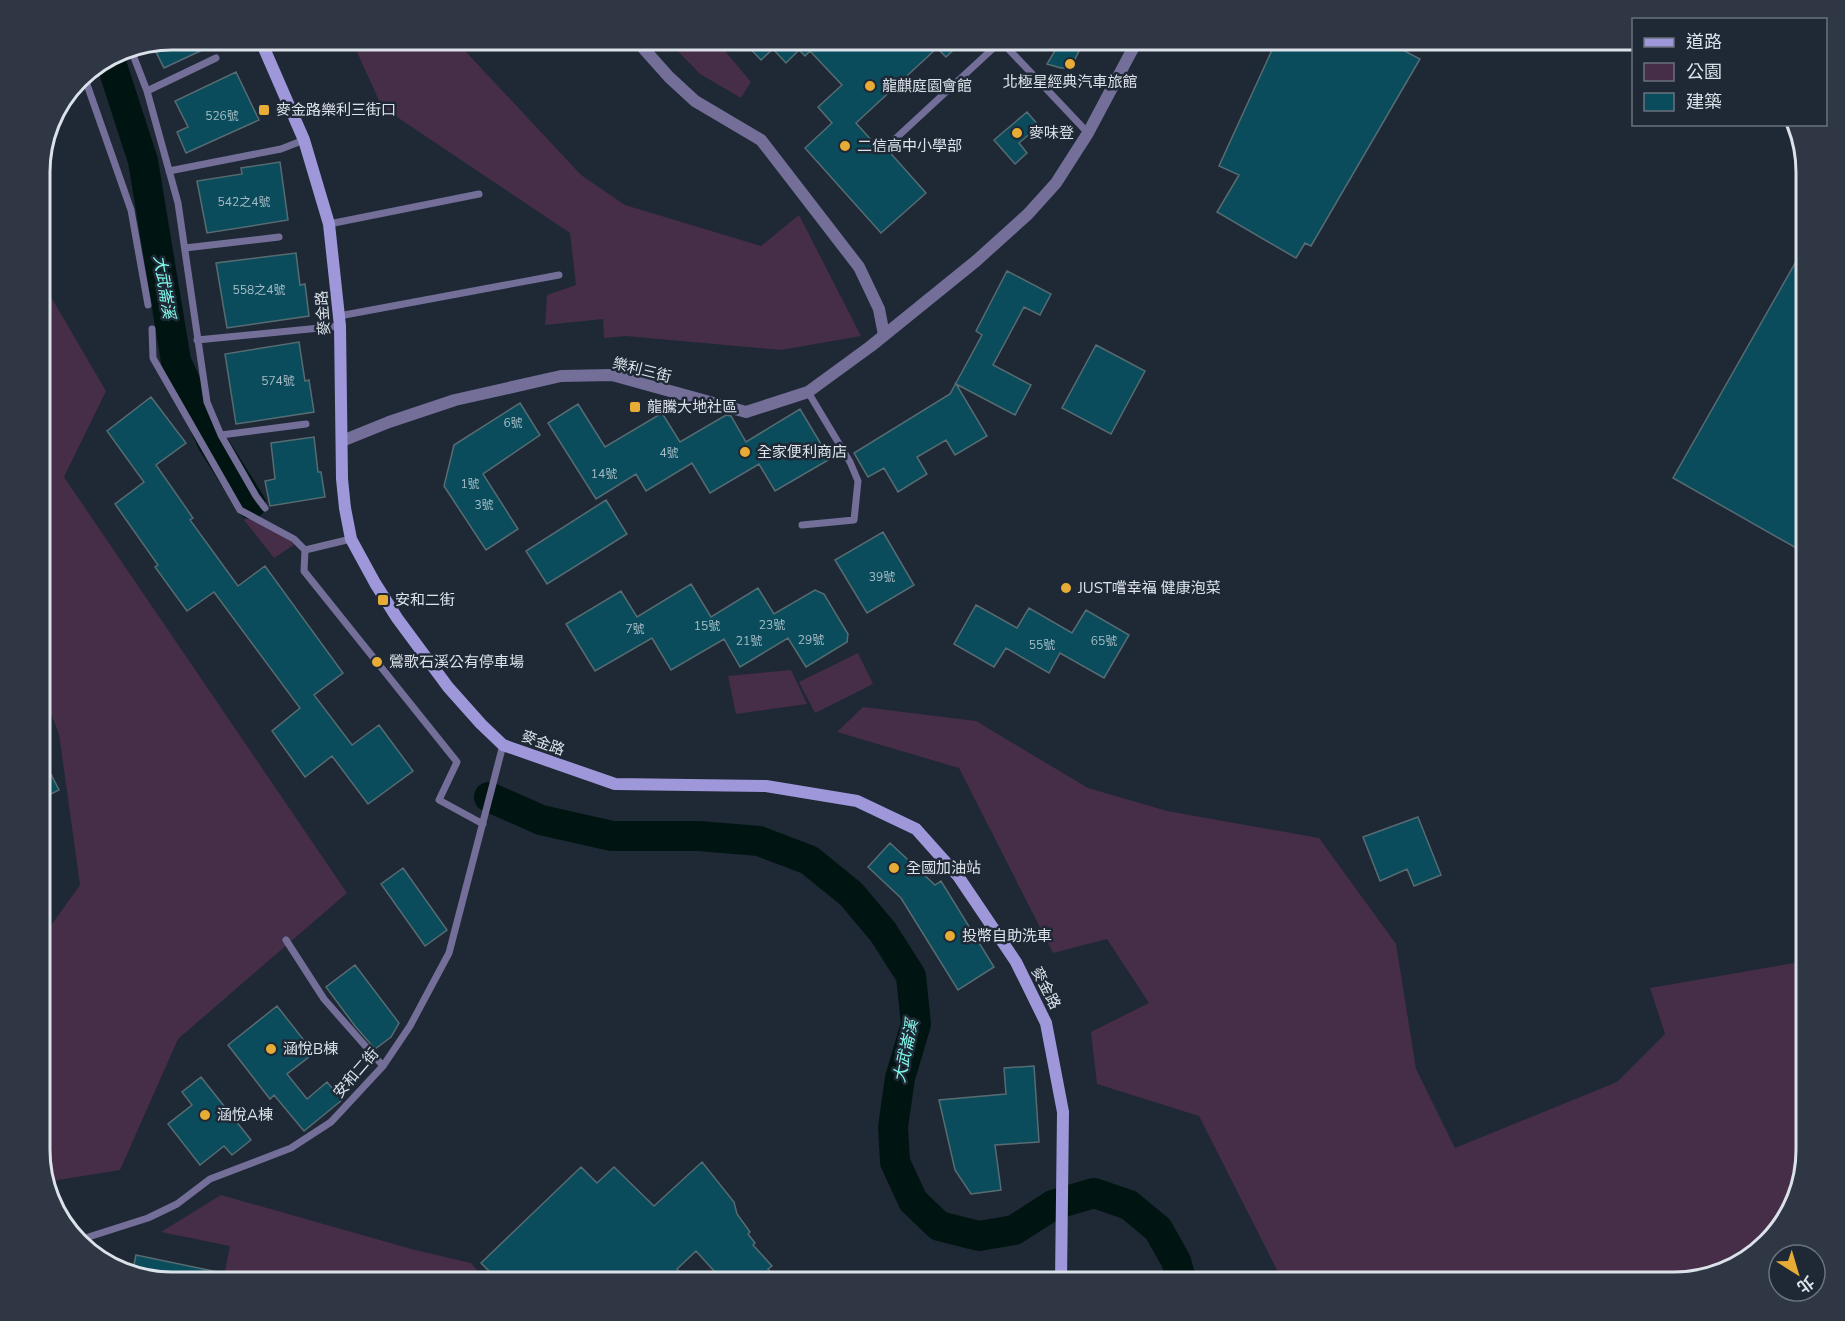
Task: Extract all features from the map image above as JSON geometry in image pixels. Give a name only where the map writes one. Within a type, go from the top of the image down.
[{"type":"street","name":"麥金路","points":[[265,50],[304,140],[329,224],[340,321],[345,508],[351,539],[397,618],[448,687],[503,745],[615,784],[766,786],[857,801],[915,829],[958,876],[1016,962],[1046,1023],[1063,1112],[1062,1272]]},
{"type":"street","points":[[645,50],[695,101],[761,140],[859,267],[879,309],[884,335]]},
{"type":"street","name":"樂利三街","points":[[342,441],[389,422],[455,400],[561,376],[612,375],[746,412],[808,392],[976,261],[1028,214],[1056,183],[1088,133],[1132,50]]},
{"type":"lane","points":[[894,140],[989,50]]},
{"type":"lane","points":[[1009,50],[1088,133]]},
{"type":"lane","points":[[133,56],[147,91],[178,202],[207,402],[221,435],[265,508]]},
{"type":"lane","points":[[147,91],[216,58]]},
{"type":"lane","points":[[87,84],[131,210],[148,305]]},
{"type":"lane","points":[[170,171],[281,149],[304,140]]},
{"type":"lane","points":[[329,224],[479,194]]},
{"type":"lane","points":[[185,248],[279,237]]},
{"type":"lane","points":[[197,340],[340,321],[559,274]]},
{"type":"lane","points":[[152,329],[153,358],[240,510],[294,538],[305,550],[304,571],[456,762],[439,800],[483,824]]},
{"type":"lane","points":[[802,525],[854,520],[858,482],[850,462],[808,392]]},
{"type":"lane","points":[[221,435],[306,424]]},
{"type":"lane","points":[[305,550],[351,539]]},
{"type":"lane","name":"安和二街","points":[[87,1238],[148,1218],[177,1204],[210,1179],[291,1148],[331,1122],[382,1066],[410,1026],[449,953],[503,745]]},
{"type":"lane","points":[[286,940],[324,999],[382,1066]]},
{"type":"green space","points":[[356,50],[464,50],[581,175],[625,205],[761,246],[799,215],[861,336],[781,350],[626,336],[604,338],[603,319],[545,325],[547,295],[576,285],[570,233],[382,107]]},
{"type":"green space","points":[[677,50],[724,50],[751,82],[741,98],[700,74]]},
{"type":"green space","points":[[50,295],[106,391],[64,477],[347,893],[178,1039],[120,1170],[54,1181],[50,1157],[50,927],[80,885],[59,734],[50,711]]},
{"type":"green space","points":[[250,515],[295,544],[274,558],[244,520]]},
{"type":"green space","points":[[858,653],[873,684],[815,713],[799,682]]},
{"type":"green space","points":[[791,670],[807,704],[736,714],[728,676]]},
{"type":"green space","points":[[863,707],[976,721],[1088,788],[1167,811],[1319,838],[1396,944],[1416,1069],[1455,1148],[1617,1082],[1665,1034],[1650,988],[1796,963],[1796,1149],[1791,1181],[1783,1203],[1770,1224],[1748,1246],[1727,1259],[1697,1269],[1673,1272],[1278,1272],[1199,1116],[1097,1084],[1091,1032],[1149,1003],[1107,939],[1053,953],[959,768],[837,732]]},
{"type":"green space","points":[[221,1195],[415,1250],[471,1263],[479,1272],[225,1272],[230,1246],[161,1232]]},
{"type":"building","points":[[202,50],[164,68],[156,51]]},
{"type":"building","points":[[751,50],[772,50],[761,60]]},
{"type":"building","points":[[774,50],[799,50],[786,63]]},
{"type":"building","points":[[799,50],[935,50],[856,123],[882,152],[886,148],[926,193],[881,233],[805,148],[832,123],[818,107],[842,85],[810,51],[805,56]]},
{"type":"building","points":[[939,50],[953,50],[946,57]]},
{"type":"building","points":[[1055,50],[1080,50],[1068,68],[1047,64]]},
{"type":"building","points":[[1272,50],[1403,50],[1420,59],[1311,246],[1305,243],[1296,258],[1217,212],[1239,175],[1219,166]]},
{"type":"building","points":[[236,72],[259,120],[186,153],[177,132],[188,127],[175,101]]},
{"type":"building","name":"麥味登","points":[[1027,112],[1039,126],[1019,143],[1027,153],[1015,164],[994,140]]},
{"type":"building","points":[[280,162],[288,220],[207,233],[197,181],[242,174],[241,168]]},
{"type":"building","points":[[296,253],[300,285],[305,284],[309,316],[227,328],[216,263]]},
{"type":"building","points":[[1796,262],[1796,548],[1673,478]]},
{"type":"building","points":[[1007,271],[1051,294],[1040,315],[1024,307],[993,365],[1031,385],[1015,415],[956,384],[987,436],[955,455],[946,440],[917,457],[927,474],[898,492],[884,468],[868,477],[854,453],[950,394],[982,335],[976,331]]},
{"type":"building","points":[[299,342],[305,381],[309,380],[314,412],[236,424],[225,354]]},
{"type":"building","points":[[1096,345],[1145,371],[1111,434],[1062,408]]},
{"type":"building","points":[[151,397],[186,443],[156,465],[193,518],[190,520],[238,586],[265,566],[343,673],[314,695],[352,745],[379,725],[413,771],[368,804],[332,756],[305,777],[272,731],[300,708],[214,592],[187,611],[155,567],[158,565],[115,504],[144,482],[107,431]]},
{"type":"building","points":[[520,403],[540,435],[483,474],[518,529],[486,550],[444,486],[454,445]]},
{"type":"building","points":[[578,404],[605,447],[662,413],[680,442],[726,415],[731,416],[746,442],[800,409],[830,459],[775,491],[759,464],[710,493],[692,463],[646,491],[636,474],[596,499],[548,423]]},
{"type":"building","points":[[314,437],[318,472],[321,472],[325,497],[270,506],[265,481],[275,479],[271,443]]},
{"type":"building","points":[[606,500],[627,534],[547,584],[526,551]]},
{"type":"building","points":[[883,532],[914,585],[867,613],[835,560]]},
{"type":"building","points":[[691,584],[711,617],[758,588],[774,614],[815,590],[824,594],[848,634],[847,642],[806,667],[788,638],[740,667],[724,639],[671,670],[652,638],[595,671],[566,624],[621,591],[637,617]]},
{"type":"building","points":[[976,605],[1017,628],[1029,608],[1072,633],[1086,610],[1129,635],[1104,678],[1060,653],[1049,673],[1006,648],[994,667],[954,644]]},
{"type":"building","points":[[50,772],[59,790],[50,794]]},
{"type":"building","points":[[1418,817],[1441,875],[1414,886],[1407,869],[1380,881],[1363,837]]},
{"type":"building","name":"投幣自助洗車","points":[[890,843],[935,885],[941,881],[994,967],[958,990],[901,898],[868,867]]},
{"type":"building","points":[[403,868],[447,930],[425,946],[381,884]]},
{"type":"building","points":[[355,965],[399,1023],[391,1037],[375,1049],[326,987]]},
{"type":"building","name":"涵悅B棟","points":[[277,1006],[314,1053],[287,1074],[307,1099],[327,1082],[342,1100],[304,1131],[274,1095],[270,1099],[228,1045]]},
{"type":"building","points":[[1034,1066],[1039,1142],[995,1145],[1001,1190],[971,1194],[955,1170],[939,1100],[1006,1094],[1004,1068]]},
{"type":"building","name":"涵悅A棟","points":[[201,1077],[251,1140],[232,1155],[224,1146],[200,1165],[168,1124],[192,1105],[182,1092]]},
{"type":"building","points":[[702,1162],[734,1202],[737,1214],[755,1243],[753,1245],[772,1266],[768,1269],[771,1272],[715,1272],[696,1251],[677,1269],[680,1272],[490,1272],[481,1263],[581,1167],[597,1183],[614,1167],[654,1206]]},
{"type":"building","points":[[136,1255],[218,1272],[172,1272],[134,1265]]},
{"type":"waterway","name":"大武崙溪","points":[[112,65],[143,161],[176,361],[212,442],[251,504]]},
{"type":"waterway","name":"大武崙溪","points":[[489,797],[541,820],[612,836],[699,836],[759,841],[809,860],[851,894],[883,932],[911,976],[916,1024],[900,1078],[893,1127],[895,1162],[913,1201],[939,1226],[979,1236],[1014,1230],[1053,1205],[1094,1193],[1129,1205],[1158,1229],[1176,1261],[1179,1272]]},
{"type":"place","name":"北極星經典汽車旅館","points":[[1070,64]]},
{"type":"place","name":"龍麒庭園會館","points":[[870,86]]},
{"type":"place","name":"麥金路樂利三街口","points":[[264,110]]},
{"type":"place","name":"麥味登","points":[[1017,133]]},
{"type":"place","name":"二信高中小學部","points":[[845,146]]},
{"type":"place","name":"龍騰大地社區","points":[[635,407]]},
{"type":"place","name":"全家便利商店","points":[[745,452]]},
{"type":"place","name":"JUST嚐幸福 健康泡菜","points":[[1066,588]]},
{"type":"place","name":"安和二街","points":[[383,600]]},
{"type":"place","name":"鶯歌石溪公有停車場","points":[[377,662]]},
{"type":"place","name":"全國加油站","points":[[894,868]]},
{"type":"place","name":"投幣自助洗車","points":[[950,936]]},
{"type":"place","name":"涵悅B棟","points":[[271,1049]]},
{"type":"place","name":"涵悅A棟","points":[[205,1115]]}]
